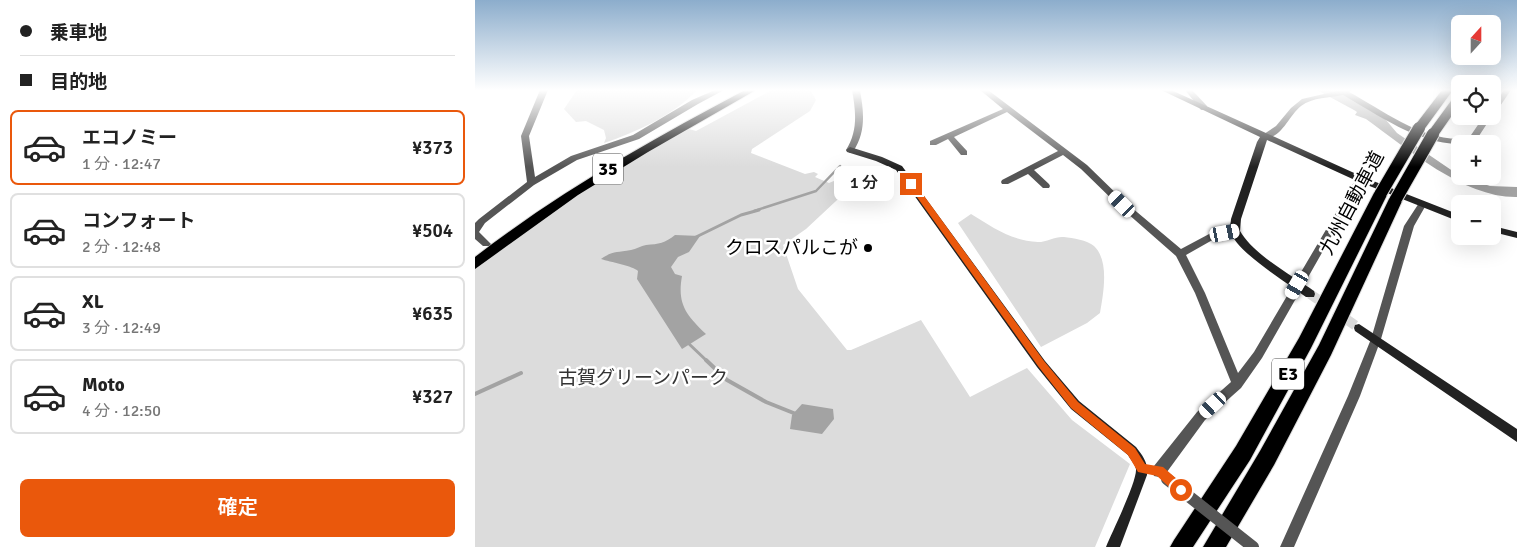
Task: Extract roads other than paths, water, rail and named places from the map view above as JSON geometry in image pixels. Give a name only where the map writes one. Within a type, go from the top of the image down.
[{"type":"highway","name":"九州自動車道","points":[[1214,547],[1267,458],[1321,358],[1388,196],[1419,128],[1429,116]]},
{"type":"highway","name":"九州自動車道","points":[[1181,547],[1243,453],[1388,196],[1446,116]]},
{"type":"main road","name":"35","points":[[475,254],[540,204],[599,167],[693,116]]},
{"type":"main road","name":"35","points":[[475,264],[544,210],[655,142],[704,116]]},
{"type":"street","points":[[531,183],[525,136],[533,116]]},
{"type":"street","points":[[475,230],[482,221],[531,183],[574,158],[636,136],[672,116]]},
{"type":"street","points":[[860,116],[861,121],[857,141],[850,150],[879,159],[899,168],[1041,364],[1075,405],[1132,452],[1142,469],[1163,475],[1253,547]]},
{"type":"street","points":[[933,142],[992,116]]},
{"type":"street","points":[[1018,116],[1084,167],[1122,204],[1180,254],[1200,293],[1237,384]]},
{"type":"street","points":[[1220,116],[1422,205],[1451,216]]},
{"type":"street","points":[[1289,116],[1279,128],[1265,136],[1261,142],[1235,219],[1235,231],[1254,253],[1310,294]]},
{"type":"street","points":[[1385,116],[1405,127],[1454,143],[1471,140],[1482,125]]},
{"type":"street","points":[[949,136],[964,153]]},
{"type":"street","points":[[1005,182],[1064,151]]},
{"type":"street","points":[[1029,170],[1046,186]]},
{"type":"street","points":[[1163,475],[1201,416],[1237,384],[1257,355],[1360,178]]},
{"type":"street","points":[[1287,547],[1376,339],[1409,226],[1422,205]]},
{"type":"street","points":[[1180,254],[1214,235],[1235,231]]},
{"type":"street","points":[[1501,231],[1517,235]]},
{"type":"street","points":[[475,234],[486,244]]},
{"type":"street","points":[[1359,328],[1517,436]]},
{"type":"street","points":[[1113,547],[1136,490],[1142,469]]},
{"type":"waterway","points":[[754,211],[816,191],[840,166]]},
{"type":"waterway","points":[[696,237],[741,215],[759,210]]},
{"type":"waterway","points":[[687,342],[707,361]]},
{"type":"waterway","points":[[706,360],[727,380],[766,402],[796,414]]},
{"type":"waterway","points":[[475,394],[521,373]]},
{"type":"tunnel","points":[[1310,294],[1359,328]]},
{"type":"place","name":"クロスパルこが","points":[[868,248]]},
{"type":"park label","name":"古賀グリーンパーク","points":[[643,378]]}]
